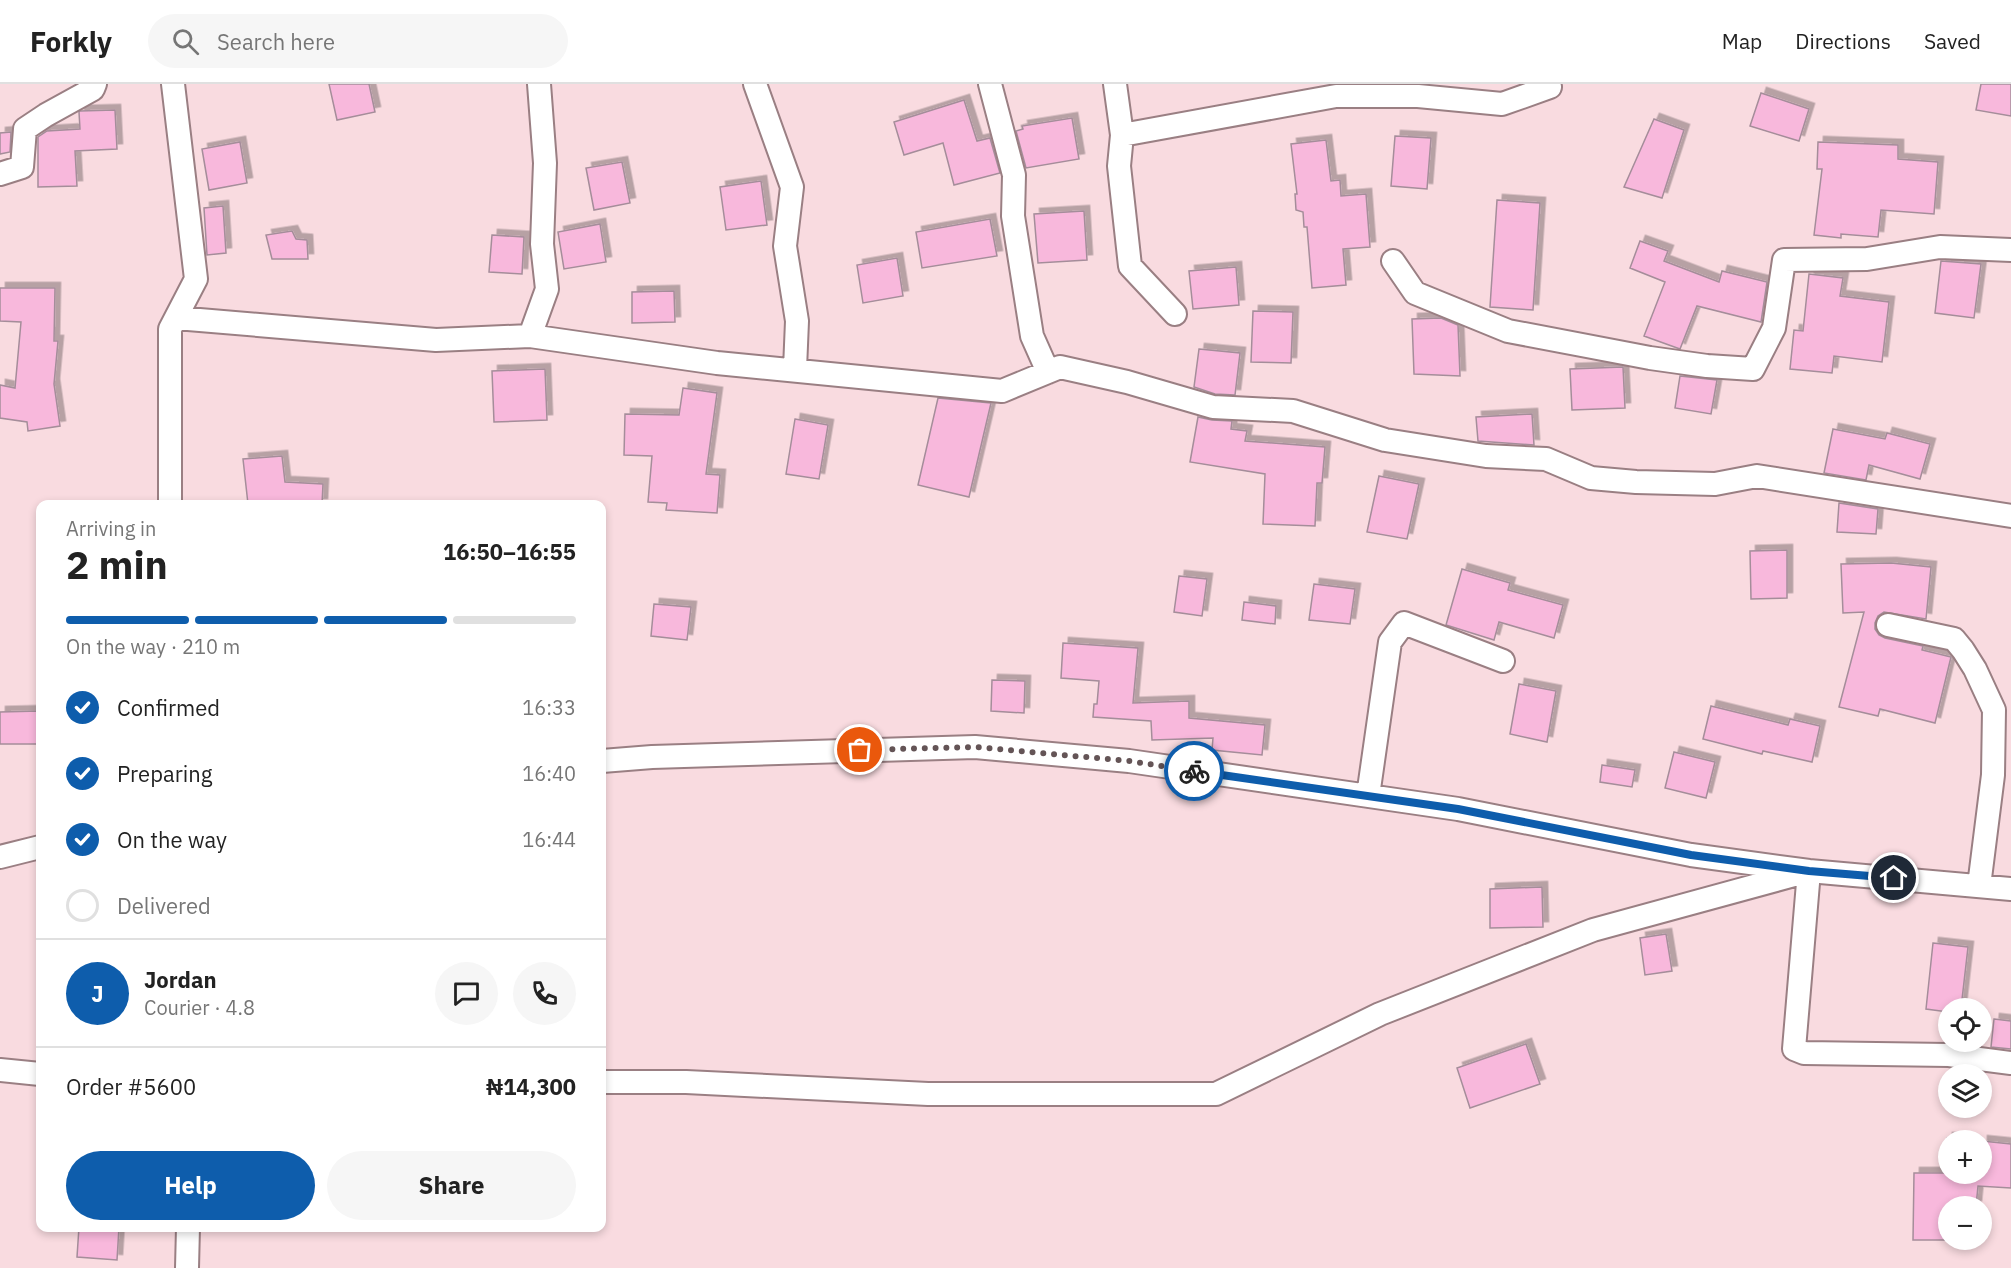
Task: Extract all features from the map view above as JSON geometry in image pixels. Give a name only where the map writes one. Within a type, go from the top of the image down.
[{"type":"street","points":[[0,174],[22,167],[26,129],[46,115],[93,90],[95,84]]},
{"type":"street","points":[[170,500],[170,329],[196,279],[173,84]]},
{"type":"street","points":[[530,336],[547,289],[542,244],[544,163],[539,84]]},
{"type":"street","points":[[755,84],[792,187],[785,246],[797,321],[795,369]]},
{"type":"street","points":[[990,84],[1014,175],[1013,216],[1032,336],[1048,372]]},
{"type":"street","points":[[1115,84],[1122,135],[1119,166],[1130,266],[1175,314]]},
{"type":"street","points":[[1122,135],[1336,96],[1418,96],[1502,104],[1550,87]]},
{"type":"street","points":[[1393,261],[1415,293],[1509,331],[1650,358],[1707,366],[1753,369],[1774,328],[1784,260],[1867,259],[1940,247],[2011,250]]},
{"type":"street","points":[[176,318],[436,340],[530,336],[717,363],[1002,391],[1060,367],[1127,382],[1213,407],[1293,411],[1386,440],[1486,456],[1546,459],[1591,478],[1636,482],[1715,484],[1757,476],[2011,516]]},
{"type":"street","points":[[1368,796],[1390,642],[1404,623],[1503,660]]},
{"type":"street","points":[[1888,625],[1954,639],[1975,669],[1994,710],[1992,775],[1979,886]]},
{"type":"street","points":[[606,761],[652,757],[975,747],[1129,761],[1458,809],[1691,855],[1809,871],[2011,889]]},
{"type":"street","points":[[0,857],[36,848]]},
{"type":"street","points":[[1809,871],[1794,1050],[1804,1053],[1949,1055],[2011,1063]]},
{"type":"street","points":[[606,1083],[686,1082],[928,1094],[1216,1094],[1380,1014],[1593,930],[1809,871]]},
{"type":"street","points":[[0,1070],[36,1074]]},
{"type":"street","points":[[188,1232],[188,1268]]},
{"type":"building","points":[[329,84],[369,84],[375,112],[337,120]]},
{"type":"building","points":[[1981,84],[2011,84],[2011,116],[1976,110]]},
{"type":"building","points":[[1761,93],[1809,109],[1799,141],[1750,126]]},
{"type":"building","points":[[964,100],[977,141],[990,138],[1000,173],[954,185],[943,143],[904,155],[894,122]]},
{"type":"building","points":[[115,110],[117,149],[75,151],[77,186],[38,187],[38,137],[47,131],[80,129],[80,111]]},
{"type":"building","points":[[1072,118],[1079,159],[1026,168],[1016,131],[1023,129],[1022,126]]},
{"type":"building","points":[[1654,119],[1684,130],[1662,198],[1624,187]]},
{"type":"building","points":[[11,132],[10,152],[0,154],[0,133]]},
{"type":"building","points":[[1395,136],[1431,138],[1427,189],[1391,186]]},
{"type":"building","points":[[1326,140],[1331,181],[1340,180],[1341,196],[1366,194],[1370,247],[1343,249],[1346,285],[1312,288],[1307,227],[1304,227],[1303,212],[1296,210],[1295,194],[1297,194],[1291,144]]},
{"type":"building","points":[[240,142],[247,183],[209,190],[202,149]]},
{"type":"building","points":[[1818,142],[1898,145],[1898,159],[1938,162],[1934,214],[1881,210],[1878,237],[1841,234],[1841,238],[1814,235],[1822,169],[1817,169]]},
{"type":"building","points":[[622,162],[630,203],[594,210],[586,168]]},
{"type":"building","points":[[761,181],[767,225],[726,230],[720,187]]},
{"type":"building","points":[[1497,200],[1540,203],[1533,310],[1490,307]]},
{"type":"building","points":[[223,206],[226,253],[207,255],[204,208]]},
{"type":"building","points":[[1084,211],[1087,260],[1038,263],[1034,214]]},
{"type":"building","points":[[990,219],[997,256],[922,268],[916,232]]},
{"type":"building","points":[[600,224],[606,262],[564,269],[558,232]]},
{"type":"building","points":[[292,231],[296,239],[307,240],[308,259],[272,259],[266,235]]},
{"type":"building","points":[[492,235],[524,237],[522,274],[489,272]]},
{"type":"building","points":[[1640,241],[1668,251],[1664,261],[1719,282],[1722,271],[1767,282],[1761,322],[1697,306],[1680,349],[1644,336],[1665,282],[1630,268]]},
{"type":"building","points":[[897,258],[903,296],[863,303],[857,265]]},
{"type":"building","points":[[1941,261],[1981,264],[1974,318],[1935,313]]},
{"type":"building","points":[[1236,267],[1239,305],[1193,309],[1189,271]]},
{"type":"building","points":[[1809,274],[1843,278],[1840,296],[1889,302],[1882,362],[1834,356],[1832,373],[1790,369],[1794,330],[1803,331]]},
{"type":"building","points":[[0,288],[55,288],[54,341],[58,341],[54,384],[60,426],[28,431],[27,422],[0,418],[0,385],[15,388],[21,322],[0,321]]},
{"type":"building","points":[[674,291],[675,322],[632,323],[632,292]]},
{"type":"building","points":[[1253,311],[1293,312],[1291,363],[1251,362]]},
{"type":"building","points":[[1441,318],[1458,325],[1460,376],[1414,374],[1412,319]]},
{"type":"building","points":[[1199,349],[1240,353],[1235,395],[1215,394],[1194,387]]},
{"type":"building","points":[[1623,367],[1625,408],[1572,410],[1570,369]]},
{"type":"building","points":[[545,369],[547,420],[494,422],[492,371]]},
{"type":"building","points":[[1680,376],[1717,380],[1711,414],[1675,408]]},
{"type":"building","points":[[683,388],[717,393],[706,474],[720,475],[717,513],[666,510],[667,503],[648,502],[652,456],[624,455],[625,414],[679,415]]},
{"type":"building","points":[[938,398],[991,403],[969,497],[918,485]]},
{"type":"building","points":[[1532,414],[1534,445],[1478,441],[1476,417]]},
{"type":"building","points":[[1198,417],[1232,421],[1231,429],[1247,431],[1245,441],[1325,447],[1322,483],[1317,483],[1315,526],[1263,524],[1265,474],[1190,462]]},
{"type":"building","points":[[795,419],[828,425],[819,479],[786,474]]},
{"type":"building","points":[[1833,429],[1885,439],[1887,433],[1930,444],[1920,479],[1869,465],[1866,480],[1824,473]]},
{"type":"building","points":[[282,456],[285,482],[323,484],[322,500],[248,500],[243,459]]},
{"type":"building","points":[[1379,476],[1419,484],[1407,539],[1367,532]]},
{"type":"building","points":[[1839,503],[1878,509],[1876,534],[1837,532]]},
{"type":"building","points":[[1787,550],[1787,598],[1751,599],[1750,551]]},
{"type":"building","points":[[1891,563],[1931,567],[1926,619],[1884,612],[1878,616],[1875,629],[1885,638],[1923,646],[1922,650],[1951,657],[1935,723],[1880,709],[1878,716],[1839,707],[1864,612],[1843,613],[1841,564]]},
{"type":"building","points":[[1462,569],[1510,583],[1508,590],[1563,605],[1554,638],[1499,622],[1494,640],[1446,625]]},
{"type":"building","points":[[1179,576],[1207,579],[1202,616],[1174,612]]},
{"type":"building","points":[[1314,584],[1355,589],[1350,624],[1309,620]]},
{"type":"building","points":[[1244,602],[1276,606],[1275,624],[1242,620]]},
{"type":"building","points":[[654,604],[691,607],[687,640],[651,636]]},
{"type":"building","points":[[1063,643],[1138,648],[1133,703],[1189,701],[1189,718],[1265,725],[1262,755],[1212,750],[1213,738],[1152,740],[1151,721],[1093,717],[1094,704],[1097,704],[1099,681],[1061,678]]},
{"type":"building","points":[[992,680],[1025,681],[1024,713],[991,711]]},
{"type":"building","points":[[1519,684],[1556,691],[1547,742],[1510,734]]},
{"type":"building","points":[[1711,706],[1788,725],[1790,719],[1820,726],[1812,762],[1763,751],[1762,754],[1703,739]]},
{"type":"building","points":[[36,711],[36,744],[0,744],[0,712]]},
{"type":"building","points":[[1674,752],[1715,762],[1706,798],[1665,788]]},
{"type":"building","points":[[1602,765],[1635,770],[1632,787],[1600,782]]},
{"type":"building","points":[[1542,887],[1543,927],[1490,928],[1490,889]]},
{"type":"building","points":[[1666,934],[1672,971],[1645,975],[1640,938]]},
{"type":"building","points":[[1933,943],[1968,947],[1962,998],[1938,998],[1938,1011],[1926,1009]]},
{"type":"building","points":[[1994,1019],[2011,1021],[2011,1049],[1992,1047]]},
{"type":"building","points":[[1526,1044],[1540,1084],[1470,1108],[1457,1068]]},
{"type":"building","points":[[1992,1142],[2011,1144],[2011,1188],[1978,1186],[1977,1196],[1938,1196],[1938,1240],[1913,1240],[1914,1173],[1938,1173],[1938,1184],[1992,1184]]},
{"type":"building","points":[[79,1232],[119,1232],[117,1260],[77,1257]]},
{"type":"way so far","points":[[860,750],[975,747],[1129,761],[1194,771]]},
{"type":"route","points":[[1194,771],[1458,809],[1691,855],[1809,871],[1894,878]]}]
